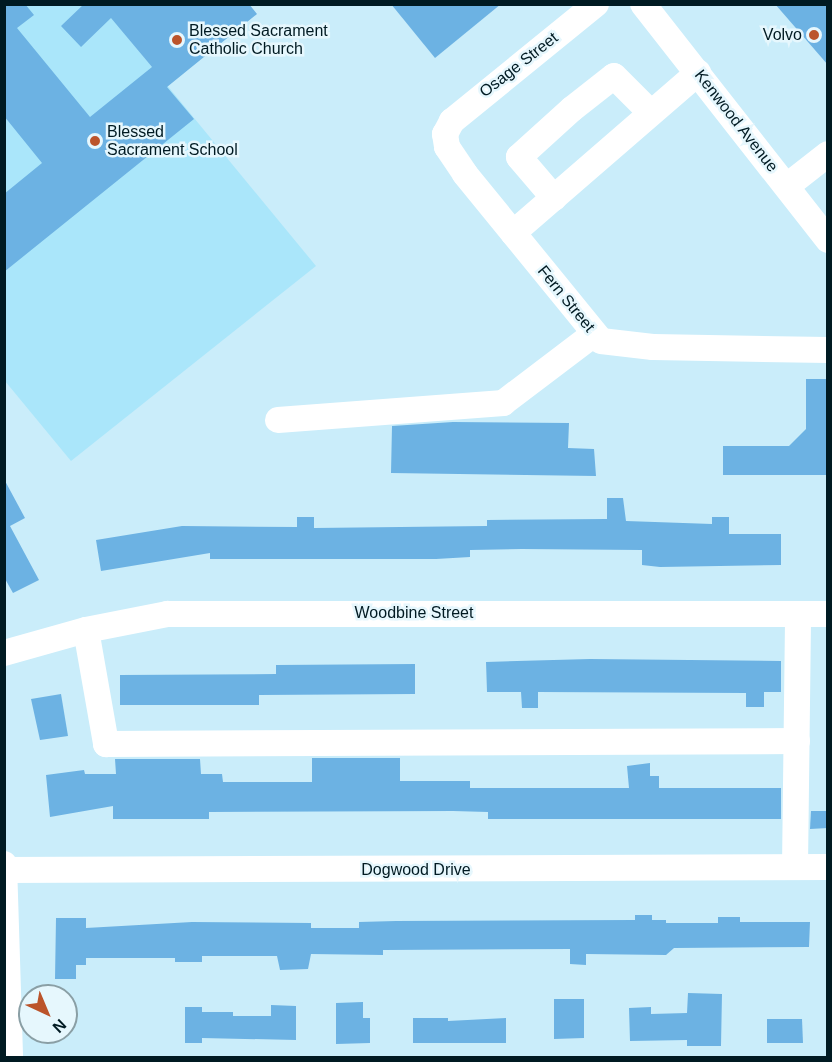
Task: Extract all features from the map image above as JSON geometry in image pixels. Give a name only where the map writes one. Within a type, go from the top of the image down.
[{"type":"street","name":"Osage Street","points":[[447,130],[467,107],[596,4]]},
{"type":"street","name":"Kenwood Avenue","points":[[643,4],[828,240]]},
{"type":"street","points":[[513,233],[698,73]]},
{"type":"street","points":[[555,198],[519,157],[572,109],[614,76],[651,113]]},
{"type":"street","name":"Fern Street","points":[[447,130],[447,147],[601,341],[624,346],[828,350]]},
{"type":"street","points":[[787,186],[828,154]]},
{"type":"street","points":[[278,420],[504,403],[594,334]]},
{"type":"street","name":"Woodbine Street","points":[[4,653],[86,630],[167,614],[828,614]]},
{"type":"street","points":[[795,867],[798,614]]},
{"type":"street","points":[[86,630],[106,744],[797,741]]},
{"type":"street","name":"Dogwood Drive","points":[[5,868],[828,867]]},
{"type":"street","points":[[5,868],[10,1058]]},
{"type":"shaded area","points":[[4,5],[101,5],[316,266],[71,461],[5,381]]},
{"type":"building","name":"Blessed Sacrament School","points":[[4,4],[25,4],[34,15],[17,28],[90,117],[152,67],[111,18],[81,47],[61,26],[84,4],[249,4],[257,14],[167,87],[194,119],[4,272],[4,194],[42,163],[4,116]]},
{"type":"building","points":[[391,4],[501,4],[435,58]]},
{"type":"building","name":"Volvo","points":[[775,4],[828,4],[828,65]]},
{"type":"building","points":[[806,379],[828,379],[828,475],[723,475],[723,446],[789,446],[806,429]]},
{"type":"building","points":[[453,422],[569,423],[568,448],[594,449],[596,476],[391,473],[392,426]]},
{"type":"building","points":[[4,479],[25,518],[10,526],[39,580],[13,593],[4,577]]},
{"type":"building","points":[[607,498],[623,498],[626,521],[712,524],[712,517],[729,517],[729,534],[781,534],[781,565],[660,567],[642,565],[642,550],[522,549],[470,550],[470,557],[436,559],[210,559],[210,553],[101,571],[96,540],[182,526],[297,527],[297,517],[314,517],[314,528],[487,526],[487,520],[607,519]]},
{"type":"building","points":[[590,659],[781,661],[781,692],[764,692],[764,707],[746,707],[746,693],[538,692],[538,708],[522,708],[521,692],[487,692],[486,662]]},
{"type":"building","points":[[415,664],[415,694],[259,695],[259,705],[120,705],[120,675],[276,674],[276,665]]},
{"type":"building","points":[[61,694],[68,736],[40,740],[31,699]]},
{"type":"building","points":[[312,758],[400,758],[400,781],[470,781],[470,788],[629,788],[627,766],[650,763],[650,776],[659,776],[659,788],[781,788],[781,819],[488,819],[488,812],[453,811],[209,812],[209,819],[113,819],[113,806],[50,817],[46,775],[84,770],[85,774],[116,774],[115,759],[200,759],[201,774],[222,774],[223,782],[312,782]]},
{"type":"building","points":[[811,811],[828,811],[828,828],[810,829]]},
{"type":"building","points":[[635,915],[652,915],[652,920],[666,920],[666,923],[718,923],[718,917],[740,917],[740,922],[810,922],[809,947],[674,948],[666,955],[586,954],[586,965],[570,964],[570,949],[383,950],[383,955],[311,954],[308,969],[280,970],[277,956],[202,956],[202,962],[175,962],[175,958],[86,958],[86,965],[76,965],[76,979],[55,979],[56,918],[86,918],[86,928],[192,922],[311,923],[311,928],[359,928],[359,922],[635,920]]},
{"type":"building","points":[[688,993],[722,994],[721,1046],[687,1046],[687,1040],[630,1041],[629,1008],[651,1007],[651,1014],[687,1013]]},
{"type":"building","points":[[554,999],[584,999],[584,1038],[554,1039]]},
{"type":"building","points":[[363,1002],[363,1018],[370,1018],[370,1043],[336,1044],[336,1003]]},
{"type":"building","points":[[271,1005],[296,1006],[296,1040],[202,1038],[202,1043],[185,1043],[185,1007],[202,1007],[202,1012],[233,1012],[233,1016],[271,1016]]},
{"type":"building","points":[[413,1018],[448,1018],[448,1021],[506,1018],[506,1043],[413,1043]]},
{"type":"building","points":[[767,1019],[802,1019],[803,1043],[767,1043]]},
{"type":"place","name":"Volvo","points":[[814,35]]},
{"type":"place","name":"Blessed Sacrament Catholic Church","points":[[177,40]]},
{"type":"place","name":"Blessed Sacrament School","points":[[95,141]]}]
